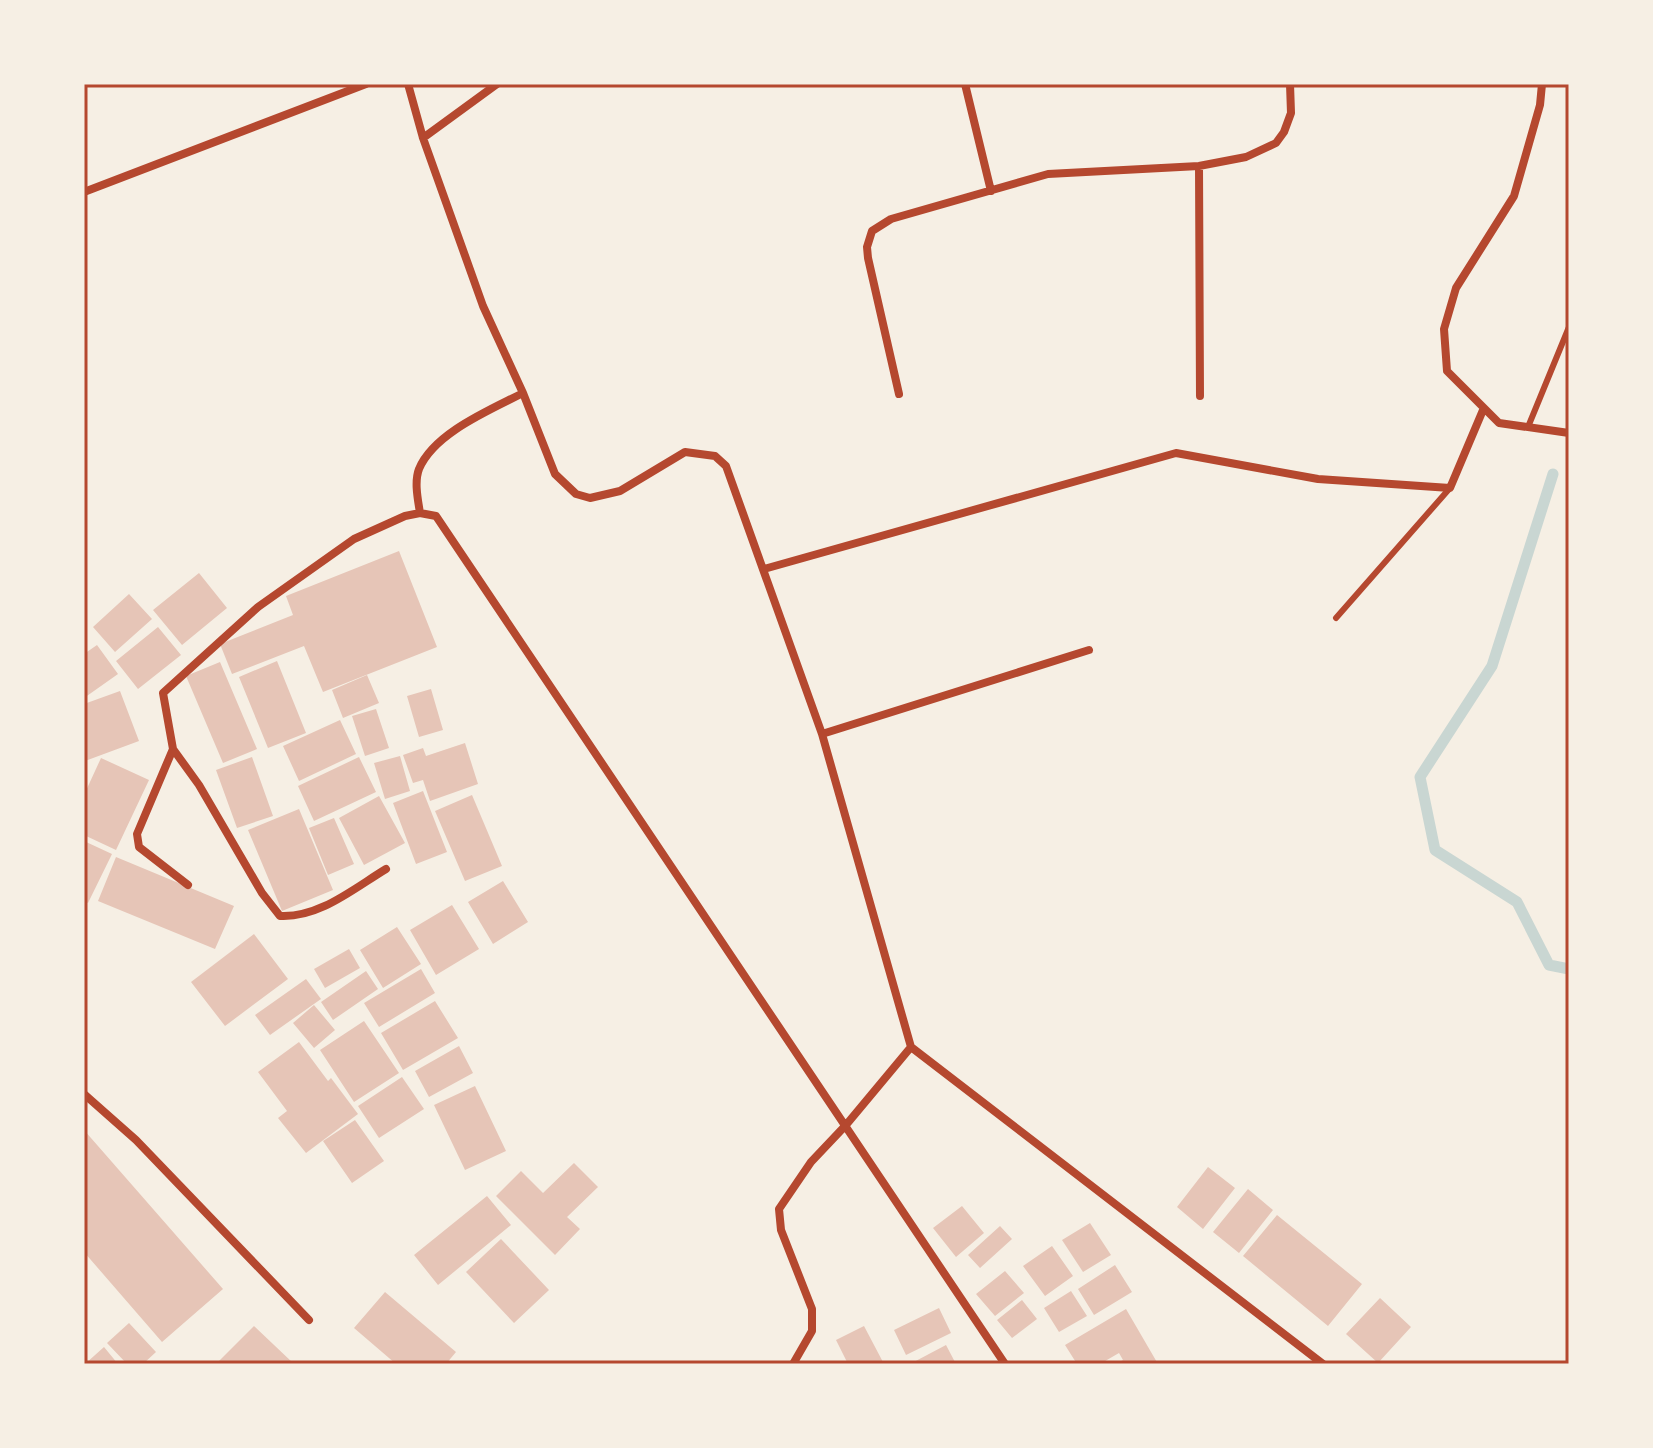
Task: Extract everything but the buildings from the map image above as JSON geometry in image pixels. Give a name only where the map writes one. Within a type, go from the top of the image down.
[{"type":"street","points":[[84,192],[366,84]]},
{"type":"street","points":[[408,84],[423,138],[483,306],[523,393],[555,474],[576,494],[590,498],[620,491],[685,452],[715,456],[726,466],[822,734],[911,1047],[1323,1364]]},
{"type":"street","points":[[423,138],[497,84]]},
{"type":"street","points":[[965,84],[991,191]]},
{"type":"street","points":[[899,394],[868,258],[867,247],[872,231],[891,219],[1048,174],[1199,166],[1246,157],[1276,143],[1290,121],[1290,84]]},
{"type":"street","points":[[1542,84],[1540,105],[1514,196],[1456,288],[1444,329],[1447,371],[1499,423],[1569,433]]},
{"type":"street","points":[[1199,166],[1200,396]]},
{"type":"street","points":[[420,513],[416,490],[419,469],[442,439],[461,425],[523,393]]},
{"type":"street","points":[[764,569],[1176,453],[1318,479],[1450,488],[1483,410]]},
{"type":"street","points":[[386,869],[313,913],[280,916],[262,893],[199,785],[173,749],[163,693],[258,607],[354,539],[405,516],[420,513],[436,516],[1005,1364]]},
{"type":"street","points":[[822,734],[1089,650]]},
{"type":"street","points":[[173,749],[137,834],[139,847],[188,885]]},
{"type":"street","points":[[793,1364],[812,1331],[812,1309],[781,1230],[779,1209],[811,1162],[911,1047]]},
{"type":"street","points":[[84,1094],[136,1140],[309,1320]]},
{"type":"lane","points":[[1528,427],[1569,327]]},
{"type":"lane","points":[[1336,618],[1450,488]]},
{"type":"waterway","points":[[1553,474],[1492,666],[1420,777],[1435,850],[1517,902],[1549,965],[1569,969]]}]
